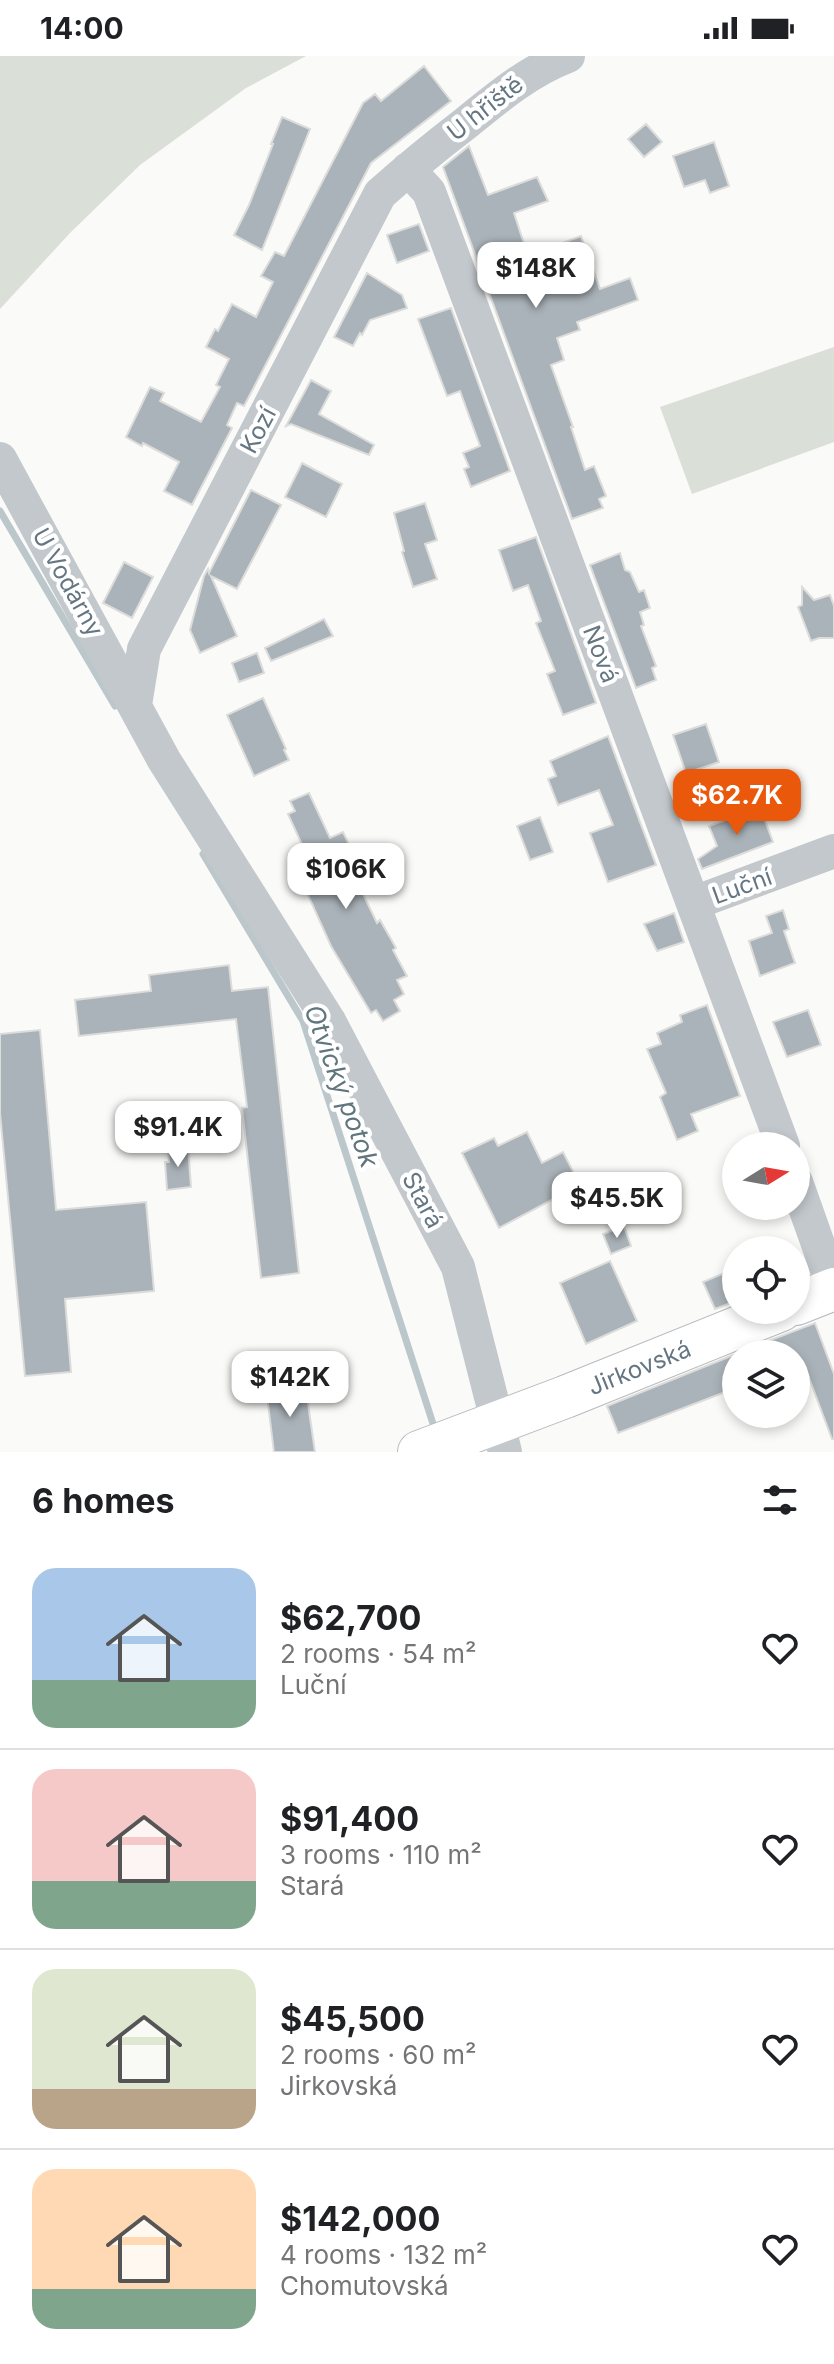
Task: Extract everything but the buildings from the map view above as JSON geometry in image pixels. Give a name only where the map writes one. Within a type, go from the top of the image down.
[{"type":"main road","points":[[810,1298],[834,1289]]},
{"type":"main road","name":"Jirkovská","points":[[423,1451],[489,1437],[749,1324]]},
{"type":"street","name":"U hřiště","points":[[408,169],[522,78],[568,56]]},
{"type":"street","name":"Kozí","points":[[135,705],[144,649],[380,194],[408,169]]},
{"type":"street","name":"Nová","points":[[408,169],[429,192],[778,1132]]},
{"type":"street","name":"U Vodárny","points":[[0,459],[135,705]]},
{"type":"street","name":"Stará","points":[[135,705],[164,760],[329,1021],[458,1267],[489,1437]]},
{"type":"street","name":"Luční","points":[[694,903],[834,851]]},
{"type":"street","points":[[809,1220],[834,1289]]},
{"type":"shaded area","points":[[0,56],[306,56],[246,88],[140,165],[70,233],[0,309]]},
{"type":"shaded area","points":[[834,347],[834,442],[692,494],[660,407]]},
{"type":"waterway","name":"Otvický potok","points":[[0,511],[115,706]]},
{"type":"waterway","name":"Otvický potok","points":[[203,854],[303,1021],[436,1433]]}]
